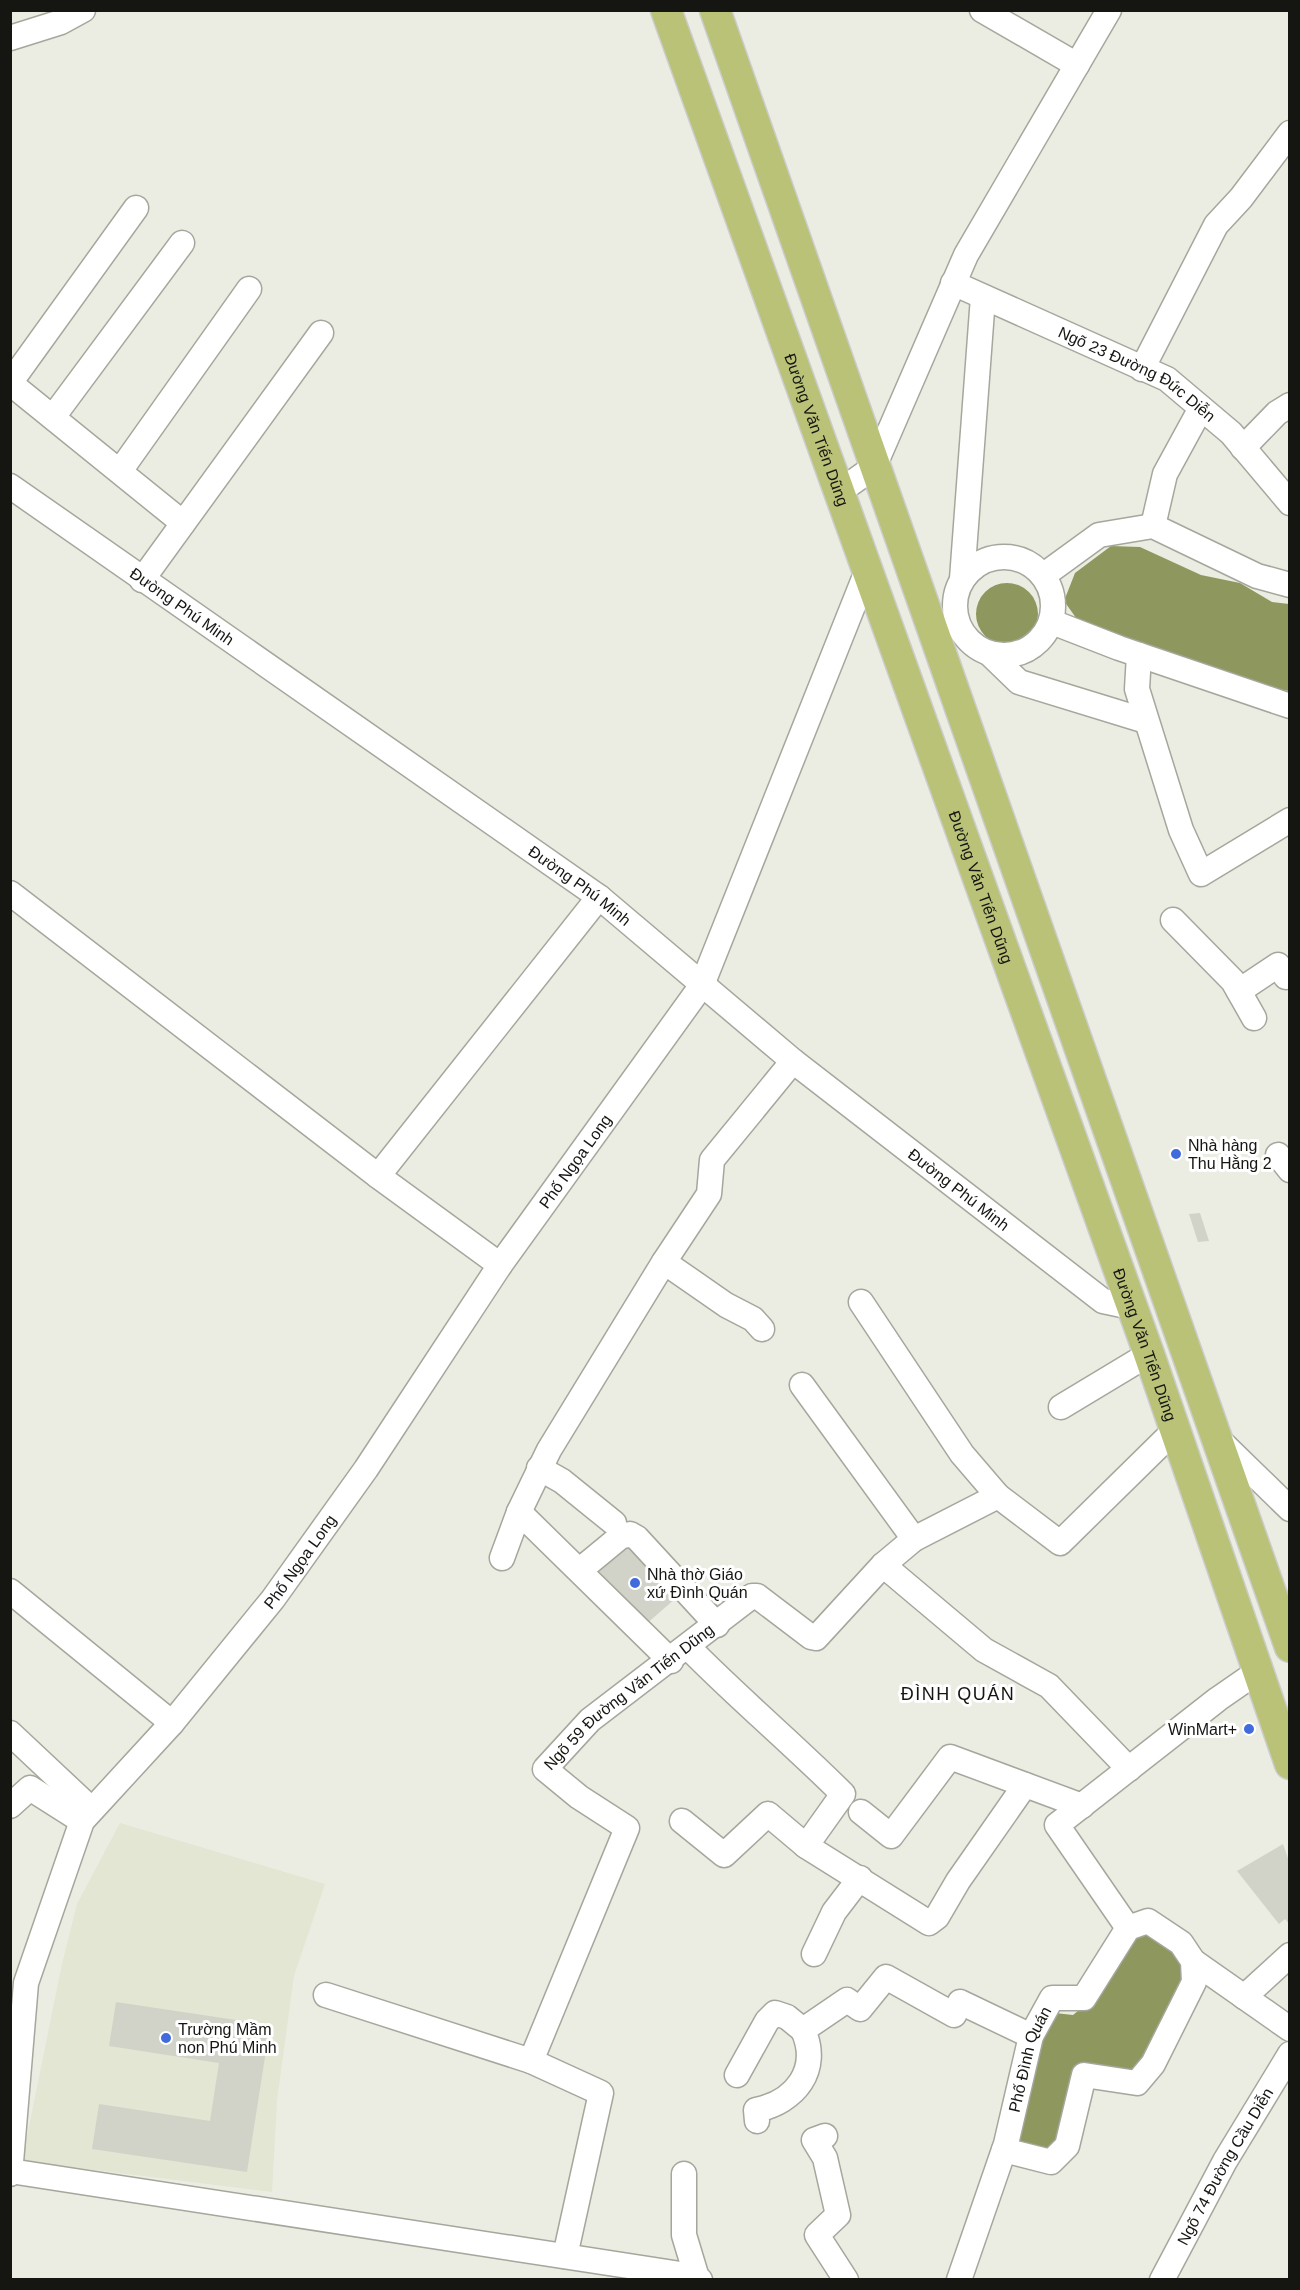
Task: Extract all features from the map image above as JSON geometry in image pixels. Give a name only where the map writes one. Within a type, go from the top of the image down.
[{"type":"main road","name":"Đường Văn Tiến Dũng","points":[[666,10],[1149,1354],[1290,1764]]},
{"type":"main road","points":[[715,10],[921,602],[1289,1642]]},
{"type":"street","points":[[10,38],[61,22],[83,10]]},
{"type":"street","points":[[982,10],[1077,65]]},
{"type":"street","points":[[839,492],[874,467],[966,255],[1110,10]]},
{"type":"street","points":[[1142,369],[1216,225],[1241,198],[1290,133]]},
{"type":"street","points":[[136,208],[10,383],[183,523]]},
{"type":"street","points":[[53,417],[182,243]]},
{"type":"street","name":"Ngõ 23 Đường Đức Diễn","points":[[953,283],[1167,379],[1231,433],[1290,503]]},
{"type":"street","points":[[120,471],[249,289]]},
{"type":"street","points":[[983,297],[962,579],[956,595],[954,613],[961,631],[973,645],[990,654],[1019,682],[1146,721]]},
{"type":"street","points":[[142,580],[321,333]]},
{"type":"street","points":[[1243,448],[1278,413],[1290,405]]},
{"type":"street","points":[[1153,526],[1165,474],[1201,408]]},
{"type":"street","name":"Đường Phú Minh","points":[[10,486],[599,897],[793,1060],[1103,1301],[1131,1307]]},
{"type":"street","points":[[1044,575],[1098,535],[1153,526],[1257,576],[1290,585]]},
{"type":"street","points":[[962,579],[979,563],[1002,556],[1025,561],[1044,575],[1052,590],[1054,606],[1052,622],[1042,639],[1028,650],[1009,656],[990,654]]},
{"type":"street","name":"Phố Ngọa Long","points":[[11,2172],[26,1983],[86,1815],[172,1723],[273,1599],[384,1442],[500,1265],[702,985],[867,571]]},
{"type":"street","points":[[921,602],[954,613]]},
{"type":"street","points":[[1052,622],[1139,655],[1290,706]]},
{"type":"street","points":[[1139,655],[1137,688],[1146,721],[1181,830],[1200,874],[1290,820]]},
{"type":"street","points":[[10,893],[378,1176],[500,1265]]},
{"type":"street","points":[[378,1176],[599,897]]},
{"type":"street","points":[[1173,920],[1233,981],[1254,1018]]},
{"type":"street","points":[[1239,991],[1278,966],[1286,977],[1290,975]]},
{"type":"street","points":[[501,1558],[539,1468],[663,1262],[709,1194],[712,1160],[793,1060]]},
{"type":"street","points":[[663,1262],[726,1305],[753,1319],[762,1329]]},
{"type":"street","points":[[861,1302],[941,1426],[998,1496],[1060,1543],[1175,1430]]},
{"type":"street","points":[[1061,1407],[1149,1354]]},
{"type":"street","points":[[802,1385],[914,1539]]},
{"type":"street","points":[[1217,1437],[1290,1509]]},
{"type":"street","points":[[539,1468],[562,1481],[614,1524]]},
{"type":"street","name":"Ngõ 59 Đường Văn Tiến Dũng","points":[[531,2061],[627,1828],[579,1797],[545,1768],[590,1720],[752,1596],[756,1596],[811,1637],[816,1638],[883,1565],[914,1539],[998,1496]]},
{"type":"street","points":[[519,1512],[580,1570],[679,1654],[735,1695],[788,1739],[843,1794],[806,1846]]},
{"type":"street","points":[[580,1570],[620,1537],[630,1534],[638,1538],[717,1625]]},
{"type":"street","points":[[883,1565],[984,1650],[1049,1686],[1129,1769]]},
{"type":"street","points":[[10,1590],[172,1723]]},
{"type":"street","points":[[1257,1672],[1057,1825],[1128,1928],[1148,1921],[1181,1943],[1193,1961],[1290,2029]]},
{"type":"street","points":[[10,1733],[86,1815]]},
{"type":"street","points":[[861,1812],[891,1836],[950,1757],[1082,1806]]},
{"type":"street","points":[[681,1821],[724,1855],[768,1814],[806,1846],[922,1919],[933,1921],[1025,1785]]},
{"type":"street","points":[[10,1806],[30,1788],[86,1815]]},
{"type":"street","points":[[814,1954],[834,1912],[860,1878]]},
{"type":"street","name":"Phố Đình Quán","points":[[959,2280],[1004,2150],[1031,2036],[1052,1998],[1084,1998],[1128,1928]]},
{"type":"street","points":[[1244,1997],[1290,1955]]},
{"type":"street","points":[[1004,2150],[1051,2162],[1066,2146],[1084,2075],[1137,2083],[1153,2064],[1194,1982],[1193,1961]]},
{"type":"street","points":[[803,2030],[847,2000],[860,2009],[886,1977],[954,2015],[960,2002],[1031,2036]]},
{"type":"street","points":[[326,1995],[531,2061],[601,2093],[565,2256]]},
{"type":"street","points":[[737,2075],[758,2035],[776,2013],[788,2017],[803,2030],[809,2050],[809,2062],[798,2086],[785,2099],[771,2107],[756,2110],[758,2121]]},
{"type":"street","name":"Ngõ 74 Đường Cầu Diễn","points":[[1162,2280],[1225,2161],[1290,2054]]},
{"type":"street","points":[[825,2136],[814,2140],[825,2158],[838,2215],[817,2235],[846,2280]]},
{"type":"street","points":[[11,2172],[565,2256],[698,2279],[684,2235],[684,2174]]},
{"type":"shaded area","points":[[1111,546],[1140,547],[1201,575],[1240,583],[1272,602],[1289,604],[1289,691],[1249,685],[1079,622],[1064,601],[1075,573]]},
{"type":"shaded area","points":[[1001,583],[1013,583],[1029,592],[1036,602],[1038,614],[1036,626],[1029,636],[1013,645],[1001,645],[990,640],[981,631],[976,620],[976,608],[981,597],[990,588]]},
{"type":"shaded area","name":"Trường Mầm non Phú Minh","points":[[120,1823],[325,1884],[294,1976],[277,2100],[272,2192],[22,2161],[62,1964],[77,1904]]},
{"type":"shaded area","points":[[1150,1932],[1187,1960],[1182,1993],[1138,2074],[1080,2067],[1060,2146],[1049,2154],[1029,2150],[1012,2136],[1048,2020],[1055,2013],[1073,2015],[1095,1997],[1135,1935]]},
{"type":"building","points":[[1200,1213],[1209,1241],[1198,1242],[1189,1214]]},
{"type":"building","name":"Nhà thờ Giáo xứ Đình Quán","points":[[625,1540],[675,1599],[645,1625],[595,1567]]},
{"type":"building","points":[[1283,1844],[1290,1864],[1290,1925],[1285,1919],[1279,1924],[1237,1871]]},
{"type":"building","points":[[116,2002],[270,2025],[247,2172],[92,2149],[99,2104],[210,2121],[219,2063],[109,2046]]},
{"type":"place","name":"Nhà hàng Thu Hằng 2","points":[[1176,1154]]},
{"type":"place","name":"Nhà thờ Giáo xứ Đình Quán","points":[[635,1583]]},
{"type":"place","name":"WinMart+","points":[[1249,1729]]},
{"type":"place","name":"Trường Mầm non Phú Minh","points":[[166,2038]]},
{"type":"district","name":"ĐÌNH QUÁN","points":[[958,1694]]}]
